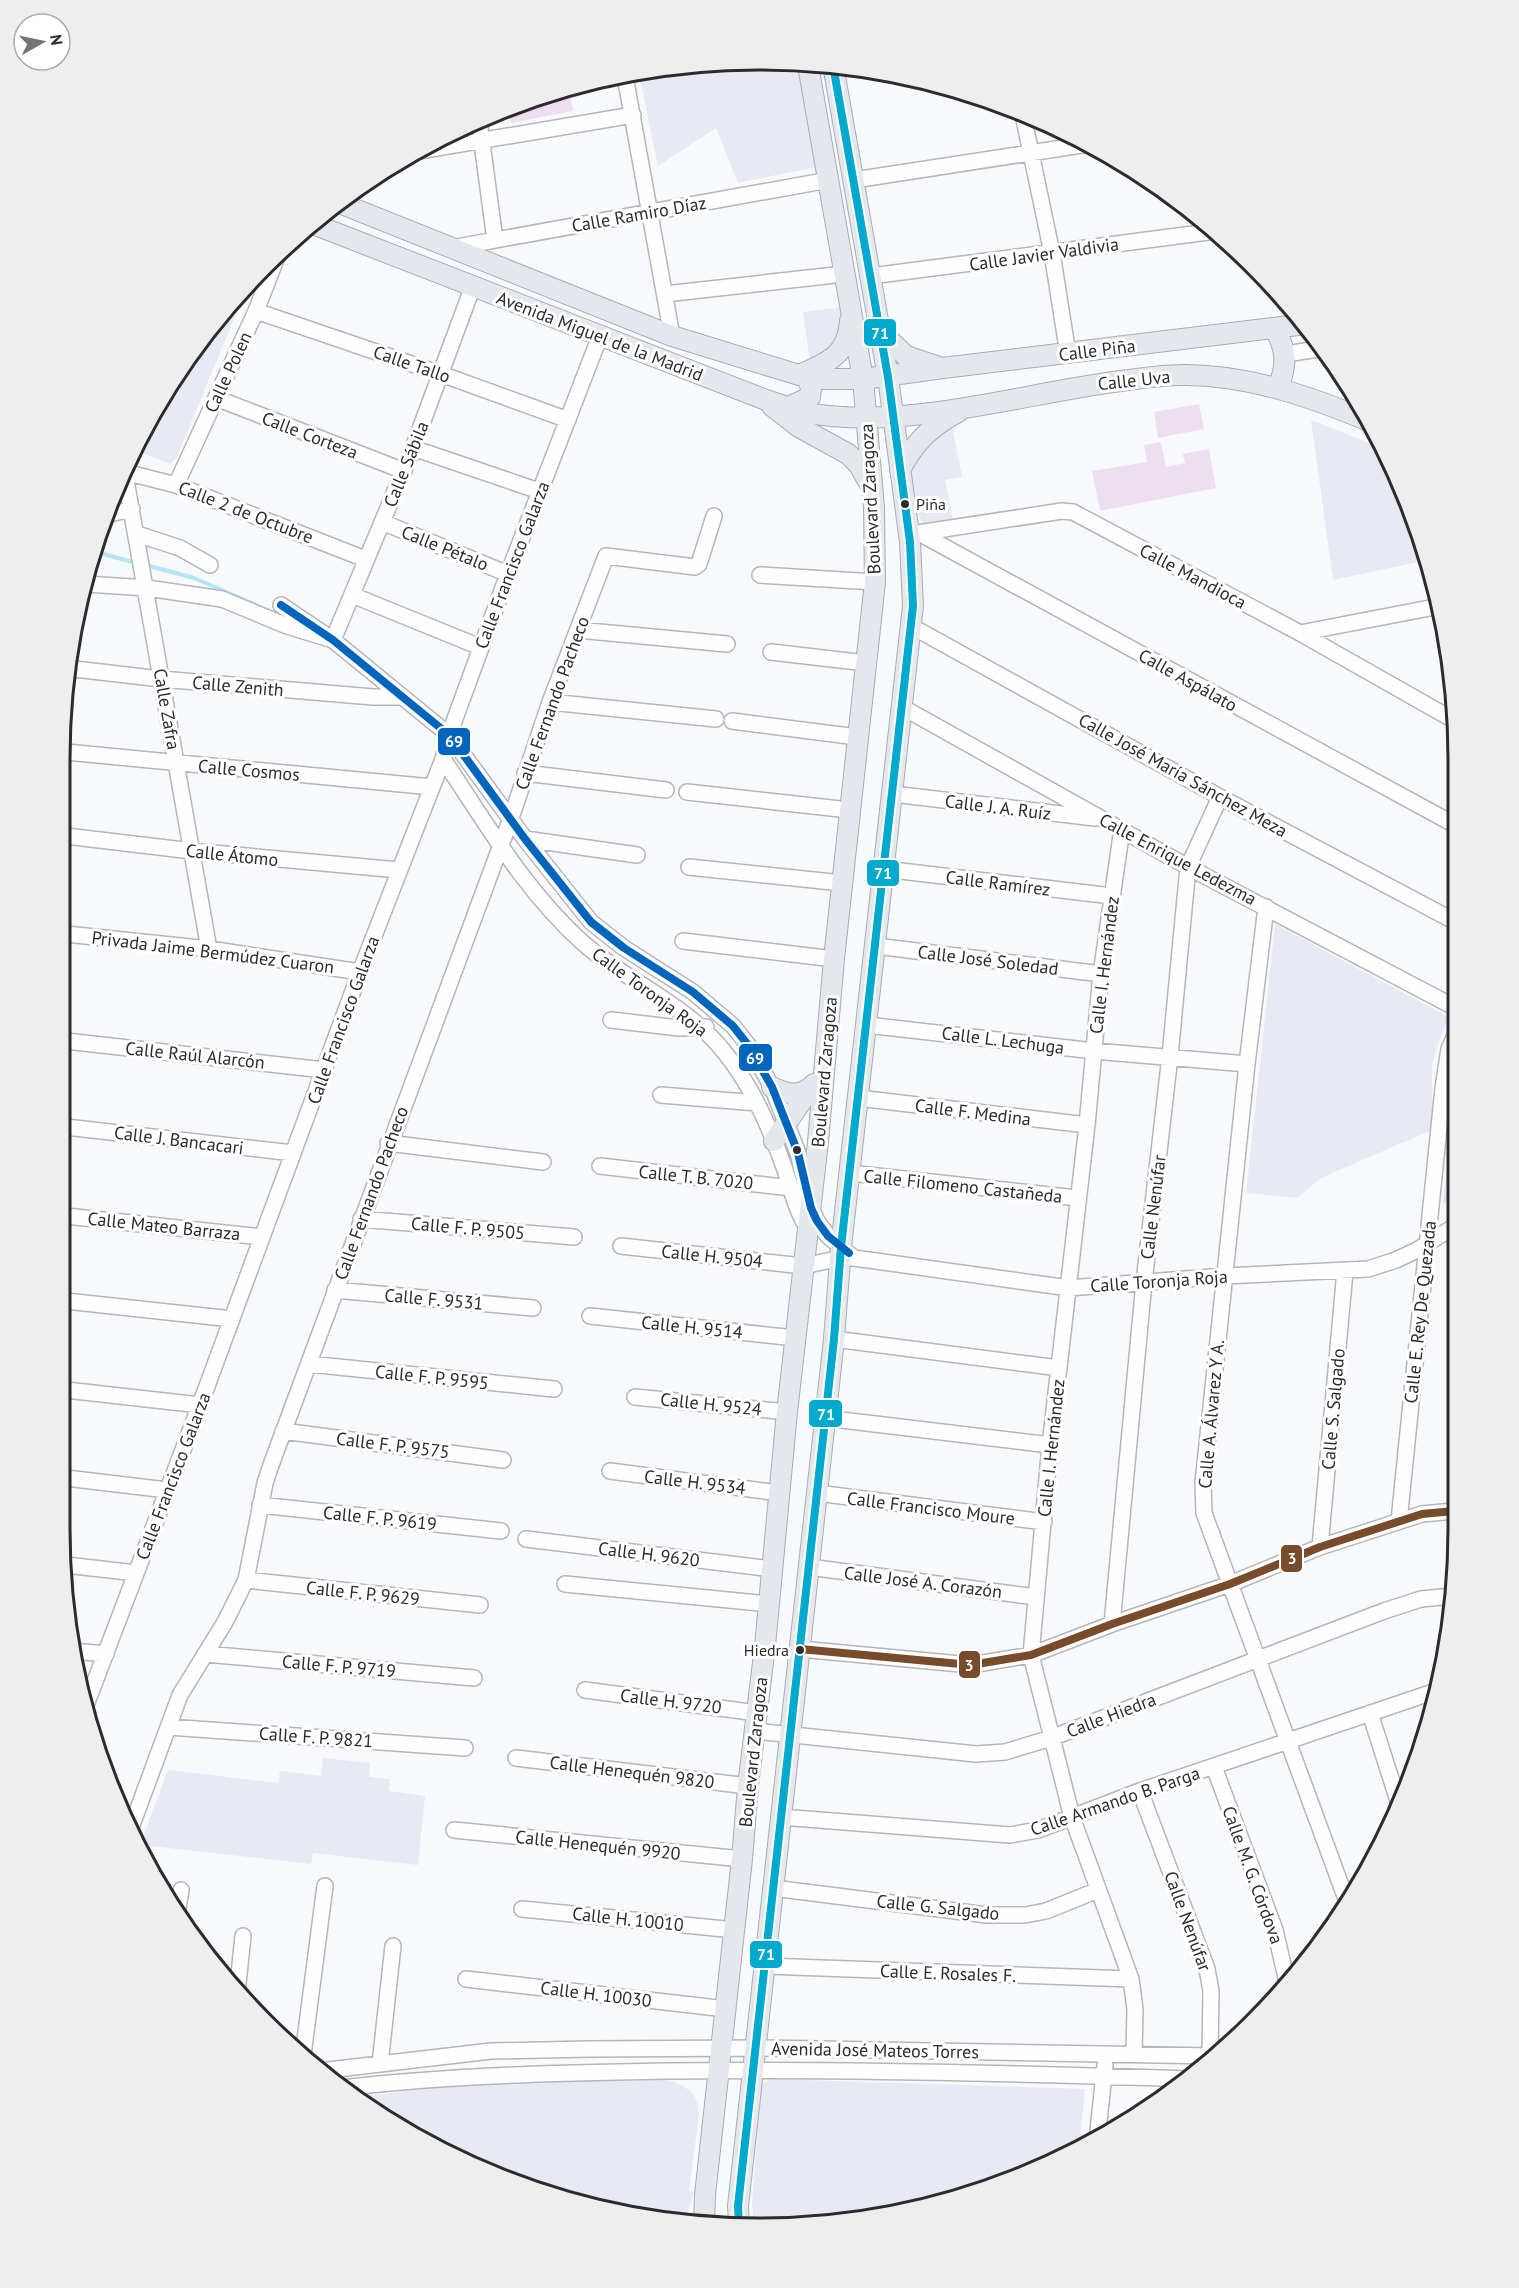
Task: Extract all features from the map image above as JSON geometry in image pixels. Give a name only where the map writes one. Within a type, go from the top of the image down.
[{"type":"main road","name":"Boulevard Zaragoza","points":[[704,2215],[787,1412],[809,1230],[849,810],[875,582],[872,489],[863,379],[809,72]]},
{"type":"main road","name":"Boulevard Zaragoza","points":[[739,2217],[825,1418],[845,1254],[850,1173],[911,626],[914,534],[900,471],[881,332],[835,75]]},
{"type":"main road","name":"Avenida Miguel de la Madrid","points":[[349,207],[672,336],[803,376],[838,380],[888,377]]},
{"type":"main road","name":"Avenida Miguel de la Madrid","points":[[322,227],[766,400],[814,414],[865,418],[894,417]]},
{"type":"main road","points":[[789,407],[810,397],[811,388],[803,376],[841,350],[848,336],[850,313]]},
{"type":"main road","name":"Calle Piña","points":[[888,377],[943,368],[1295,326]]},
{"type":"main road","points":[[1275,329],[1286,354],[1285,370],[1278,388]]},
{"type":"main road","points":[[881,332],[906,356],[943,368]]},
{"type":"main road","name":"Calle Uva","points":[[894,417],[1076,387],[1167,375],[1204,376],[1278,388],[1357,417]]},
{"type":"main road","points":[[766,400],[799,427],[840,449],[855,460],[872,489]]},
{"type":"main road","points":[[900,471],[909,452],[929,430],[969,406]]},
{"type":"main road","points":[[774,1141],[810,1089],[824,1074]]},
{"type":"main road","points":[[772,1087],[789,1094],[810,1089]]},
{"type":"street","points":[[627,84],[672,336]]},
{"type":"street","points":[[447,146],[633,115]]},
{"type":"street","points":[[1025,124],[1052,253],[1068,354]]},
{"type":"street","points":[[480,130],[495,240]]},
{"type":"street","points":[[854,180],[1072,146]]},
{"type":"street","name":"Calle Ramiro Díaz","points":[[450,249],[829,180]]},
{"type":"street","name":"Calle Javier Valdivia","points":[[871,276],[1204,233]]},
{"type":"street","points":[[665,294],[844,273]]},
{"type":"street","name":"Calle Polen","points":[[177,485],[270,274]]},
{"type":"street","name":"Calle Sábila","points":[[333,640],[365,559],[404,471],[473,286]]},
{"type":"street","name":"Calle Tallo","points":[[256,310],[568,420]]},
{"type":"street","name":"Calle Francisco Galarza","points":[[91,1693],[360,972],[443,759],[449,735],[480,647],[600,336]]},
{"type":"street","points":[[1286,354],[1313,350]]},
{"type":"street","name":"Calle Corteza","points":[[216,398],[404,471]]},
{"type":"street","points":[[413,448],[539,490]]},
{"type":"street","name":"Calle 2 de Octubre","points":[[134,473],[177,485],[365,559]]},
{"type":"street","name":"Calle Zafra","points":[[128,486],[209,949]]},
{"type":"street","points":[[117,512],[132,509]]},
{"type":"street","name":"Calle Mandioca","points":[[914,534],[1062,511],[1073,512],[1300,633],[1447,716]]},
{"type":"street","name":"Calle Fernando Pacheco","points":[[135,1817],[180,1695],[225,1622],[246,1580],[265,1483],[283,1431],[388,1143],[511,818],[550,702],[606,556],[695,567],[699,564],[714,516]]},
{"type":"street","name":"Calle Pétalo","points":[[382,522],[508,573]]},
{"type":"street","name":"Calle Aspálato","points":[[914,534],[1448,821]]},
{"type":"street","points":[[137,537],[180,548],[210,565]]},
{"type":"street","points":[[760,575],[875,582]]},
{"type":"street","points":[[93,584],[147,588],[233,602],[287,626],[333,640]]},
{"type":"street","points":[[352,595],[480,647]]},
{"type":"street","name":"Calle Toronja Roja","points":[[281,605],[333,640],[449,735],[525,839],[581,910],[604,933],[687,988],[733,1026],[748,1045],[772,1087],[798,1153],[811,1208],[822,1229],[845,1254]]},
{"type":"street","points":[[1300,633],[1431,608]]},
{"type":"street","name":"Calle José María Sánchez Meza","points":[[911,626],[1220,797],[1448,918]]},
{"type":"street","points":[[578,630],[727,644]]},
{"type":"street","points":[[771,652],[866,663]]},
{"type":"street","name":"Calle Zenith","points":[[76,669],[161,679],[373,697],[403,697]]},
{"type":"street","points":[[550,702],[857,736]]},
{"type":"street","name":"Calle Enrique Ledezma","points":[[902,706],[1188,867],[1448,1004]]},
{"type":"street","name":"Calle Cosmos","points":[[70,752],[432,787]]},
{"type":"street","name":"Calle Toronja Roja","points":[[443,759],[499,846],[544,902],[584,943],[662,996],[702,1028],[732,1061],[757,1103],[774,1141],[801,1216],[809,1230],[845,1254],[1069,1288],[1224,1276],[1345,1271],[1381,1266],[1426,1246],[1448,1231]]},
{"type":"street","points":[[525,774],[666,790]]},
{"type":"street","points":[[687,792],[849,810]]},
{"type":"street","name":"Calle J. A. Ruíz","points":[[892,794],[1104,819]]},
{"type":"street","name":"Calle Nenúfar","points":[[1112,1624],[1144,1282],[1170,1056],[1188,867],[1220,797]]},
{"type":"street","name":"Calle I. Hernández","points":[[1122,829],[1101,974],[1087,1125],[1050,1445],[1031,1655],[1072,1817],[1131,1979],[1135,2009],[1134,2055]]},
{"type":"street","name":"Calle Átomo","points":[[70,836],[192,851],[399,870]]},
{"type":"street","points":[[525,839],[637,855]]},
{"type":"street","points":[[689,867],[842,883]]},
{"type":"street","name":"Calle Ramírez","points":[[884,869],[1112,896]]},
{"type":"street","name":"Calle A. Álvarez Y A.","points":[[1266,907],[1224,1276],[1203,1496],[1204,1513],[1344,1893]]},
{"type":"street","name":"Privada Jaime Bermúdez Cuaron","points":[[70,934],[209,949],[360,972]]},
{"type":"street","points":[[684,941],[834,959]]},
{"type":"street","name":"Calle José Soledad","points":[[876,946],[1101,974]]},
{"type":"street","points":[[611,1020],[679,1028],[733,1026]]},
{"type":"street","name":"Calle L. Lechuga","points":[[867,1024],[1094,1051],[1247,1064]]},
{"type":"street","name":"Calle Raúl Alarcón","points":[[70,1041],[324,1070]]},
{"type":"street","name":"Calle E. Rey De Quezada","points":[[1399,1521],[1426,1246],[1448,1056]]},
{"type":"street","points":[[661,1095],[757,1103]]},
{"type":"street","name":"Calle F. Medina","points":[[858,1098],[1087,1125]]},
{"type":"street","name":"Calle J. Bancacari","points":[[70,1127],[293,1153]]},
{"type":"street","points":[[388,1143],[543,1162]]},
{"type":"street","name":"Calle T. B. 7020","points":[[600,1166],[791,1188]]},
{"type":"street","name":"Calle Filomeno Castañeda","points":[[850,1173],[1077,1198]]},
{"type":"street","name":"Calle Mateo Barraza","points":[[70,1216],[262,1237]]},
{"type":"street","name":"Calle F. P. 9505","points":[[361,1219],[574,1237]]},
{"type":"street","name":"Calle H. 9504","points":[[621,1246],[803,1266],[845,1254]]},
{"type":"street","name":"Calle S. Salgado","points":[[1320,1547],[1345,1271]]},
{"type":"street","name":"Calle F. 9531","points":[[335,1290],[533,1308]]},
{"type":"street","points":[[70,1301],[232,1319]]},
{"type":"street","name":"Calle H. 9514","points":[[590,1316],[795,1338]]},
{"type":"street","points":[[834,1339],[1059,1368]]},
{"type":"street","name":"Calle F. P. 9595","points":[[309,1364],[554,1389]]},
{"type":"street","points":[[70,1390],[200,1405]]},
{"type":"street","name":"Calle H. 9524","points":[[635,1397],[787,1412]]},
{"type":"street","points":[[825,1418],[1050,1445]]},
{"type":"street","name":"Calle F. P. 9575","points":[[283,1431],[503,1460]]},
{"type":"street","name":"Calle H. 9534","points":[[610,1471],[779,1492]]},
{"type":"street","points":[[70,1478],[166,1490]]},
{"type":"street","name":"Calle Francisco Moure","points":[[817,1493],[1044,1522]]},
{"type":"street","name":"Calle F. P. 9619","points":[[260,1505],[501,1531]]},
{"type":"street","points":[[800,1649],[971,1665],[1031,1655],[1112,1624],[1230,1584],[1320,1547],[1422,1514],[1448,1512]]},
{"type":"street","name":"Calle H. 9620","points":[[526,1539],[772,1569]]},
{"type":"street","points":[[72,1566],[136,1573]]},
{"type":"street","name":"Calle José A. Corazón","points":[[809,1567],[1036,1597]]},
{"type":"street","name":"Calle F. P. 9629","points":[[246,1580],[480,1605]]},
{"type":"street","points":[[565,1584],[769,1604]]},
{"type":"street","name":"Calle Hiedra","points":[[756,1722],[790,1736],[976,1754],[1005,1752],[1052,1738],[1403,1605],[1421,1599],[1445,1597]]},
{"type":"street","points":[[82,1652],[106,1654]]},
{"type":"street","name":"Calle F. P. 9719","points":[[205,1654],[474,1678]]},
{"type":"street","name":"Calle H. 9720","points":[[585,1690],[756,1722]]},
{"type":"street","name":"Calle Armando B. Parga","points":[[781,1818],[1010,1835],[1038,1830],[1140,1791],[1428,1695]]},
{"type":"street","points":[[1370,1713],[1396,1793]]},
{"type":"street","name":"Calle F. P. 9821","points":[[168,1727],[465,1748]]},
{"type":"street","name":"Calle Henequén 9820","points":[[516,1758],[748,1786]]},
{"type":"street","name":"Calle M. G. Córdova","points":[[1214,1767],[1275,1930],[1285,1974]]},
{"type":"street","name":"Calle Nenúfar","points":[[1140,1791],[1207,1969],[1211,1990],[1212,2049]]},
{"type":"street","name":"Calle Henequén 9920","points":[[454,1830],[742,1859]]},
{"type":"street","points":[[304,2046],[325,1886]]},
{"type":"street","name":"Calle G. Salgado","points":[[774,1888],[987,1915],[1025,1915],[1046,1911],[1098,1890]]},
{"type":"street","points":[[179,1899],[181,1890]]},
{"type":"street","name":"Calle H. 10010","points":[[522,1909],[735,1930]]},
{"type":"street","points":[[238,1980],[243,1936]]},
{"type":"street","points":[[380,2064],[393,1946]]},
{"type":"street","name":"Calle E. Rosales F.","points":[[765,1966],[1131,1979]]},
{"type":"street","name":"Calle H. 10030","points":[[466,1979],[726,2009]]},
{"type":"street","name":"Avenida José Mateos Torres","points":[[333,2070],[491,2051],[756,2048],[1203,2056]]},
{"type":"street","points":[[1098,2128],[1106,2054]]},
{"type":"street","name":"Avenida José Mateos Torres","points":[[356,2086],[401,2081],[594,2072],[753,2070],[1174,2078]]},
{"type":"shaded area","points":[[760,70],[798,72],[816,167],[738,183],[716,128],[658,166],[640,81],[714,72]]},
{"type":"shaded area","points":[[571,97],[573,111],[511,123],[510,118]]},
{"type":"shaded area","points":[[844,307],[839,347],[810,362],[803,312]]},
{"type":"shaded area","points":[[238,308],[177,457],[171,464],[143,453],[187,377]]},
{"type":"shaded area","points":[[1199,404],[1204,429],[1158,438],[1154,412]]},
{"type":"shaded area","points":[[1311,420],[1371,444],[1396,496],[1419,562],[1333,580]]},
{"type":"shaded area","points":[[952,425],[962,477],[945,480],[953,520],[922,525],[911,487],[911,466],[930,436]]},
{"type":"shaded area","points":[[1161,442],[1166,467],[1185,463],[1183,454],[1209,449],[1216,488],[1100,511],[1092,471],[1147,462],[1144,445]]},
{"type":"shaded area","points":[[1275,924],[1448,1016],[1448,1019],[1432,1066],[1432,1130],[1321,1178],[1297,1198],[1246,1193]]},
{"type":"shaded area","points":[[1448,1156],[1448,1201],[1443,1204]]},
{"type":"shaded area","points":[[323,1758],[370,1763],[369,1777],[390,1779],[389,1791],[425,1796],[418,1865],[313,1853],[311,1864],[149,1846],[143,1836],[168,1770],[278,1783],[280,1771],[321,1776]]},
{"type":"shaded area","points":[[773,2079],[1085,2089],[1080,2138],[1023,2165],[938,2194],[849,2212],[753,2218],[752,2204],[761,2087],[765,2081]]},
{"type":"shaded area","points":[[665,2080],[685,2087],[693,2094],[698,2104],[699,2115],[689,2191],[694,2192],[688,2214],[625,2204],[538,2181],[455,2146],[415,2125],[369,2096],[470,2083]]},
{"type":"waterway","points":[[102,554],[136,563]]},
{"type":"waterway","points":[[146,565],[194,578],[254,604]]},
{"type":"transit line","name":"71","points":[[739,2217],[834,1339],[841,1247],[913,606],[910,542],[888,377],[835,75]]},
{"type":"transit line","name":"69","points":[[281,605],[333,640],[449,735],[525,839],[591,922],[624,948],[693,992],[733,1026],[748,1045],[772,1087],[798,1153],[811,1208],[817,1221],[828,1236],[849,1253]]},
{"type":"transit line","name":"3","points":[[800,1649],[971,1665],[1031,1655],[1112,1624],[1230,1584],[1320,1547],[1422,1514],[1448,1512]]},
{"type":"place","name":"Piña","points":[[905,504]]},
{"type":"place","name":"Hiedra","points":[[800,1650]]}]
